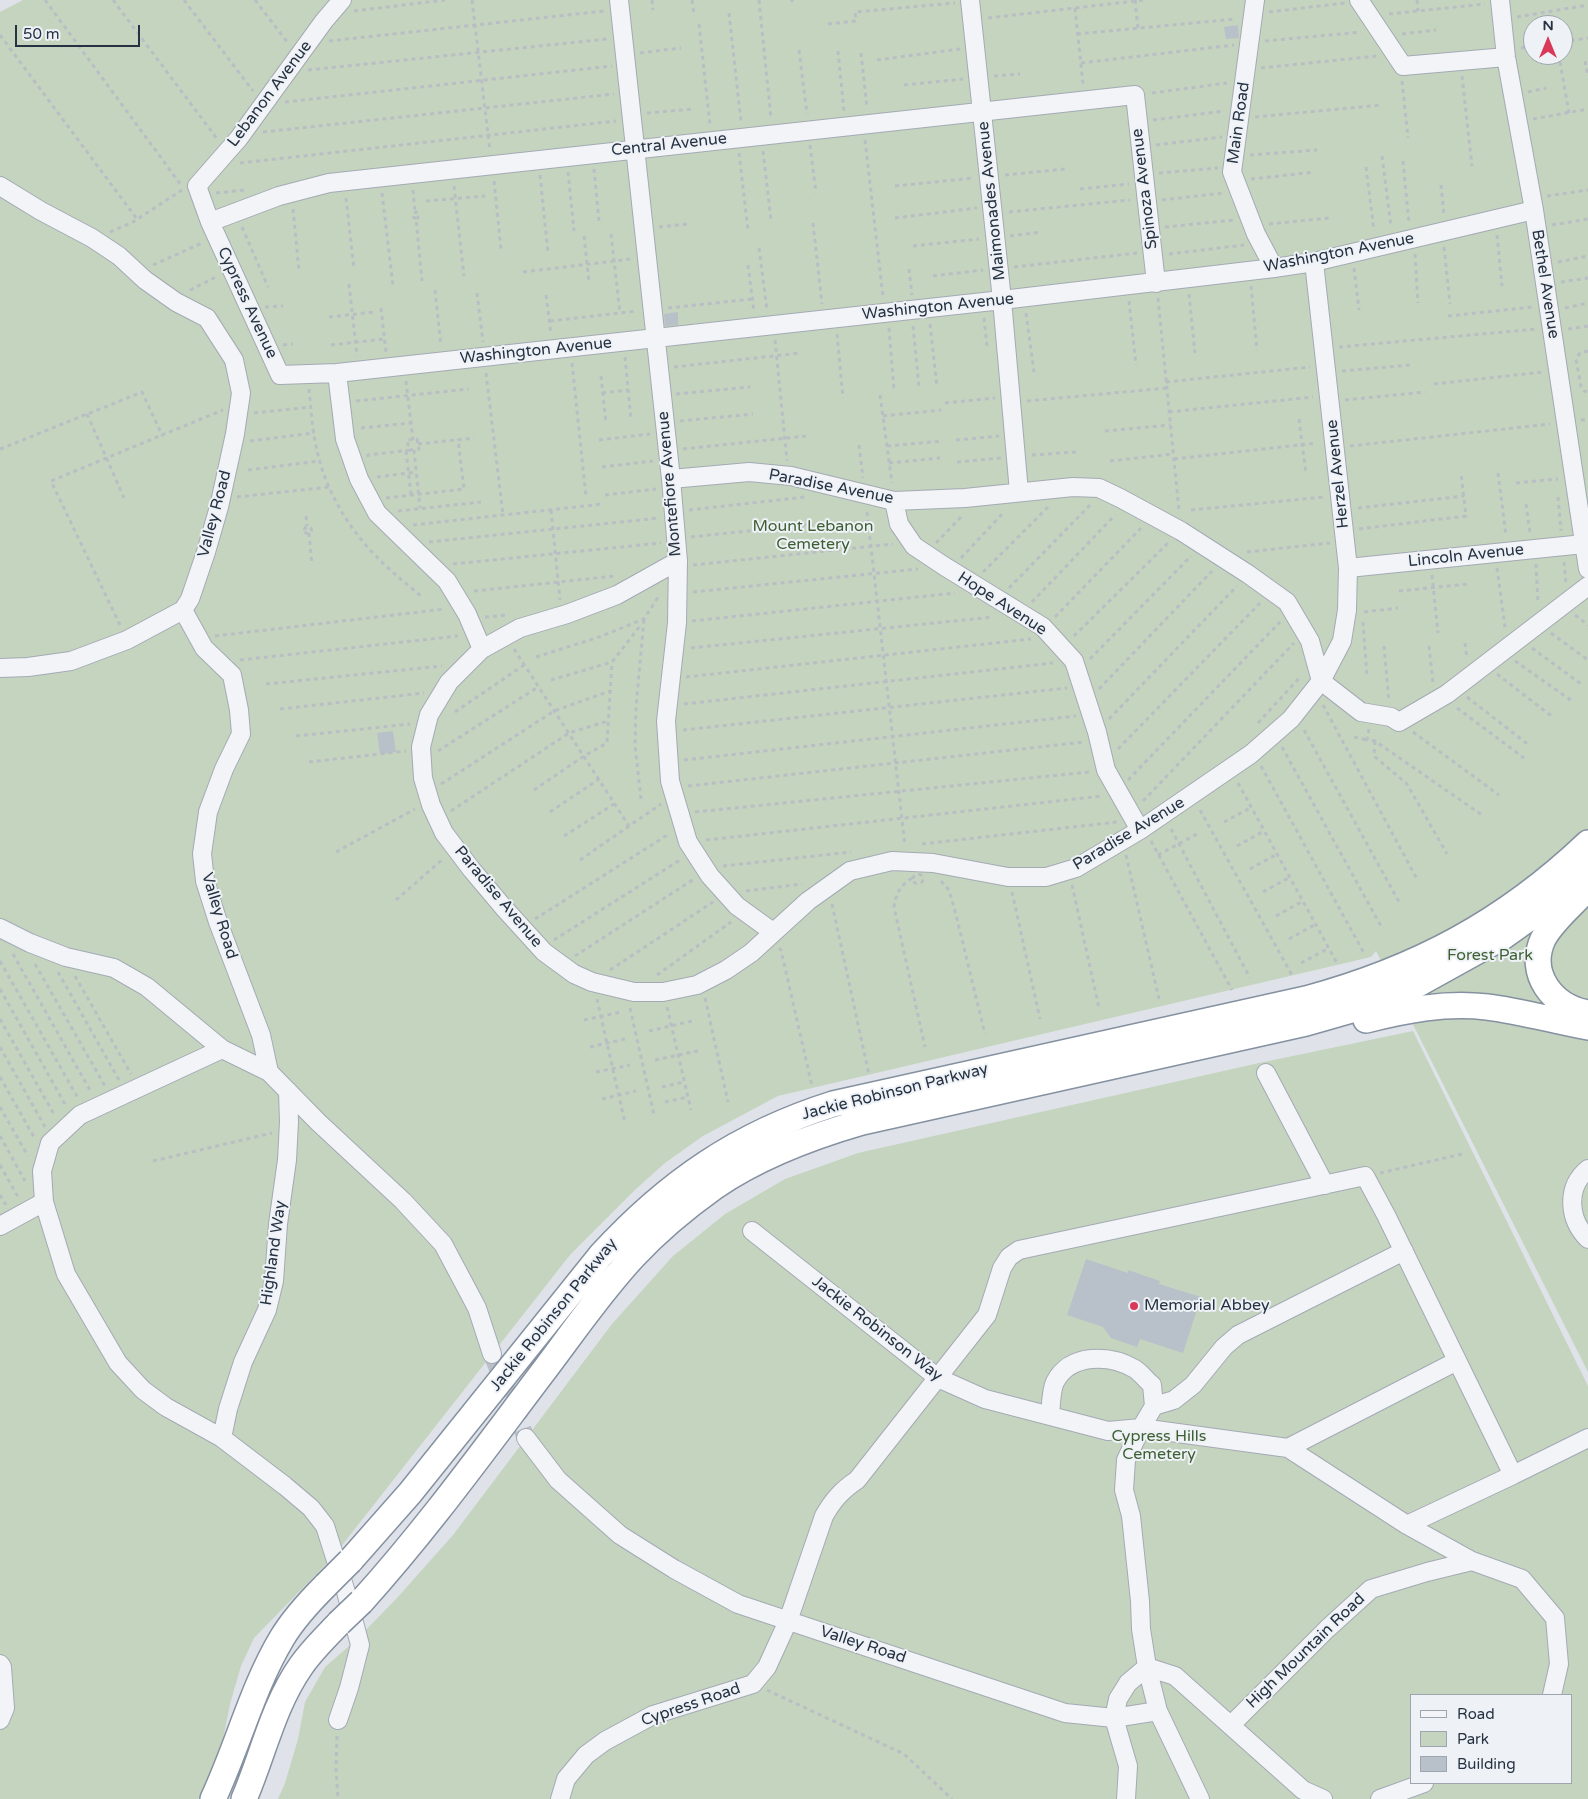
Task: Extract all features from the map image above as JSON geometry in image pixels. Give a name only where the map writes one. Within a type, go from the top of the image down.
[{"type":"highway","name":"Jackie Robinson Parkway","points":[[244,1799],[286,1691],[302,1665],[339,1623],[350,1560],[410,1493],[601,1255],[656,1200],[678,1182],[746,1139],[795,1117],[834,1104],[1306,999],[1367,981],[1423,957],[1478,929],[1530,893],[1588,843]]},
{"type":"highway","name":"Jackie Robinson Parkway","points":[[213,1799],[228,1766],[252,1698],[272,1656],[296,1618],[344,1593],[402,1557],[633,1257],[672,1220],[723,1182],[786,1148],[853,1125],[1306,1023],[1362,1007],[1418,984],[1501,938],[1550,903],[1588,871]]},
{"type":"highway","points":[[1588,886],[1544,937],[1539,960],[1541,977],[1555,998],[1568,1007],[1588,1013]]},
{"type":"highway","points":[[1274,1030],[1363,1020],[1409,1010],[1452,1006],[1505,1010],[1588,1027]]},
{"type":"highway","points":[[1560,1022],[1588,1042]]},
{"type":"lane","name":"Lebanon Avenue","points":[[197,186],[242,134],[303,49],[342,0]]},
{"type":"lane","name":"Maimonades Avenue","points":[[970,1],[983,111],[1021,492]]},
{"type":"lane","points":[[1360,1],[1384,26],[1400,53],[1402,66],[1506,56]]},
{"type":"lane","name":"Bethel Avenue","points":[[1500,1],[1506,56],[1537,228],[1588,570]]},
{"type":"lane","name":"Montefiore Avenue","points":[[619,5],[662,396],[678,564],[669,593],[677,623],[667,732],[673,792],[691,847],[707,871],[725,893],[771,934]]},
{"type":"lane","name":"Main Road","points":[[1254,7],[1246,43],[1246,70],[1232,115],[1231,174],[1247,222],[1274,268]]},
{"type":"lane","name":"Central Avenue","points":[[213,229],[236,212],[291,193],[329,183],[1135,95]]},
{"type":"lane","name":"Spinoza Avenue","points":[[1135,95],[1156,283]]},
{"type":"lane","name":"Valley Road","points":[[0,186],[41,211],[92,238],[119,256],[145,280],[176,302],[207,318],[234,360],[240,393],[235,434],[219,507],[190,599],[183,610],[204,648],[232,675],[240,710],[240,734],[224,769],[208,812],[202,854],[205,880],[215,913],[261,1035],[269,1072]]},
{"type":"lane","name":"Cypress Avenue","points":[[197,186],[213,229],[280,375],[337,373]]},
{"type":"lane","name":"Washington Avenue","points":[[337,373],[982,303],[1274,268],[1314,262],[1496,219],[1533,205]]},
{"type":"lane","name":"Herzel Avenue","points":[[1314,262],[1348,568],[1347,610],[1342,641],[1318,686]]},
{"type":"lane","points":[[337,373],[345,439],[359,479],[374,506],[392,527],[447,581],[473,627]]},
{"type":"lane","name":"Paradise Avenue","points":[[671,483],[718,474],[749,472],[789,476],[894,501],[927,501],[1068,487],[1099,488],[1128,501],[1181,531],[1248,574],[1287,602],[1310,641],[1316,661],[1318,686],[1295,714],[1253,753],[1142,829],[1076,868],[1046,877],[1008,877],[933,862],[892,861],[850,871],[808,900],[751,953],[702,983],[663,992],[630,991],[592,982],[574,974],[541,948],[522,927],[472,870],[444,833],[429,797],[424,778],[422,756],[429,715],[449,682],[468,663],[473,627],[506,636],[520,628],[617,595],[678,564]]},
{"type":"lane","name":"Hope Avenue","points":[[894,501],[899,524],[914,546],[1021,614],[1071,669]]},
{"type":"lane","name":"Lincoln Avenue","points":[[1348,568],[1584,544]]},
{"type":"lane","points":[[1318,686],[1361,712],[1395,719],[1444,695],[1588,586]]},
{"type":"lane","points":[[0,668],[28,667],[71,661],[127,640],[183,610]]},
{"type":"lane","points":[[1071,669],[1098,736],[1105,767],[1118,793],[1142,829]]},
{"type":"lane","points":[[0,928],[39,956],[63,956],[114,968],[147,987],[222,1049],[269,1072],[318,1122],[403,1201],[443,1244],[477,1308],[492,1354]]},
{"type":"lane","points":[[222,1049],[94,1111],[50,1143],[42,1171],[43,1182],[37,1207],[66,1274],[118,1364],[143,1390],[166,1407],[222,1438],[285,1486],[316,1514],[325,1526],[360,1645],[349,1688],[338,1720]]},
{"type":"lane","points":[[1266,1073],[1325,1185]]},
{"type":"lane","name":"Highland Way","points":[[222,1438],[228,1409],[243,1362],[267,1310],[274,1281],[278,1224],[287,1160],[289,1129],[288,1092]]},
{"type":"lane","points":[[1588,1169],[1576,1185],[1572,1199],[1573,1214],[1578,1227],[1588,1239]]},
{"type":"lane","points":[[1365,1176],[1404,1250],[1513,1475]]},
{"type":"lane","name":"Cypress Road","points":[[560,1799],[566,1779],[586,1755],[604,1741],[653,1715],[753,1684],[767,1667],[788,1621],[824,1516],[831,1502],[841,1491],[857,1480],[988,1315],[1002,1268],[1009,1258],[1019,1250],[1365,1176]]},
{"type":"lane","points":[[0,1226],[37,1207]]},
{"type":"lane","name":"Jackie Robinson Way","points":[[752,1230],[938,1378],[985,1399],[1108,1431],[1141,1428],[1288,1448],[1407,1525],[1472,1561],[1522,1579],[1555,1618],[1559,1664],[1552,1694]]},
{"type":"lane","points":[[1154,1406],[1174,1400],[1193,1385],[1224,1346],[1238,1335],[1404,1250]]},
{"type":"lane","points":[[1050,1416],[1054,1383],[1066,1367],[1086,1359],[1110,1360],[1135,1369],[1152,1385],[1154,1406],[1126,1460],[1124,1490],[1131,1516],[1147,1667],[1158,1712],[1200,1799]]},
{"type":"lane","points":[[1288,1448],[1458,1361]]},
{"type":"lane","name":"Valley Road","points":[[526,1438],[558,1480],[620,1535],[674,1569],[738,1604],[1065,1713],[1114,1718],[1158,1712]]},
{"type":"lane","points":[[1407,1525],[1588,1438]]},
{"type":"lane","name":"High Mountain Road","points":[[1231,1724],[1326,1628],[1371,1588],[1472,1561]]},
{"type":"lane","points":[[0,1664],[2,1667],[5,1708],[0,1720]]},
{"type":"lane","points":[[1126,1799],[1128,1766],[1114,1718],[1118,1699],[1128,1683],[1147,1667]]},
{"type":"lane","points":[[1147,1667],[1175,1676],[1304,1790],[1323,1799]]},
{"type":"lane","points":[[1380,1799],[1421,1784]]},
{"type":"path","points":[[45,0],[184,189],[137,220],[108,233]]},
{"type":"path","points":[[113,0],[227,152]]},
{"type":"path","points":[[184,0],[263,104],[482,81],[625,60],[681,48]]},
{"type":"path","points":[[255,0],[303,49],[619,5]]},
{"type":"path","points":[[330,14],[445,0]]},
{"type":"path","points":[[472,0],[501,249]]},
{"type":"path","points":[[652,0],[653,10]]},
{"type":"path","points":[[692,0],[694,15]]},
{"type":"path","points":[[758,0],[771,220]]},
{"type":"path","points":[[1135,0],[1138,28]]},
{"type":"path","points":[[972,19],[1120,1],[1144,0]]},
{"type":"path","points":[[1416,0],[1418,11]]},
{"type":"path","points":[[828,24],[856,21],[855,12],[970,1]]},
{"type":"path","points":[[1254,7],[1360,1]]},
{"type":"path","points":[[1081,64],[1384,26],[1385,15],[1500,1]]},
{"type":"path","points":[[1502,20],[1588,5]]},
{"type":"path","points":[[1074,8],[1085,100]]},
{"type":"path","points":[[728,13],[748,230]]},
{"type":"path","points":[[1078,34],[1236,19]]},
{"type":"path","points":[[699,24],[712,141]]},
{"type":"path","points":[[1408,138],[1398,34],[1436,30]]},
{"type":"path","points":[[0,35],[137,220]]},
{"type":"path","points":[[286,73],[623,37]]},
{"type":"path","points":[[1573,40],[1588,38]]},
{"type":"path","points":[[877,60],[976,47]]},
{"type":"path","points":[[799,50],[816,193]]},
{"type":"path","points":[[838,51],[846,126]]},
{"type":"path","points":[[1246,70],[1400,53]]},
{"type":"path","points":[[861,54],[866,124],[894,390]]},
{"type":"path","points":[[1460,61],[1472,166]]},
{"type":"path","points":[[1585,61],[1588,76]]},
{"type":"path","points":[[1561,65],[1569,113]]},
{"type":"path","points":[[1135,95],[1228,83]]},
{"type":"path","points":[[242,134],[629,92]]},
{"type":"path","points":[[1138,122],[1381,104]]},
{"type":"path","points":[[215,165],[488,135],[693,109]]},
{"type":"path","points":[[1518,121],[1588,109]]},
{"type":"path","points":[[1141,147],[1230,136]]},
{"type":"path","points":[[895,218],[993,210],[1145,189],[1231,174],[1317,150]]},
{"type":"path","points":[[592,154],[600,222]]},
{"type":"path","points":[[1382,156],[1394,243]]},
{"type":"path","points":[[566,157],[574,231]]},
{"type":"path","points":[[538,160],[548,253]]},
{"type":"path","points":[[1402,162],[1413,239],[1418,303]]},
{"type":"path","points":[[1366,167],[1376,247]]},
{"type":"path","points":[[452,170],[464,276]]},
{"type":"path","points":[[1080,189],[1145,189],[1231,174],[1315,172]]},
{"type":"path","points":[[411,174],[415,212],[413,212],[414,218],[416,218],[422,281]]},
{"type":"path","points":[[381,178],[393,286]]},
{"type":"path","points":[[346,182],[354,269]]},
{"type":"path","points":[[1441,185],[1450,304]]},
{"type":"path","points":[[1533,205],[1588,190]]},
{"type":"path","points":[[291,193],[299,270]]},
{"type":"path","points":[[426,201],[484,196]]},
{"type":"path","points":[[236,212],[268,287]]},
{"type":"path","points":[[1150,228],[1329,218]]},
{"type":"path","points":[[1496,219],[1502,286]]},
{"type":"path","points":[[1537,228],[1588,219]]},
{"type":"path","points":[[813,223],[843,398]]},
{"type":"path","points":[[644,228],[687,224]]},
{"type":"path","points":[[152,266],[213,229]]},
{"type":"path","points":[[611,234],[620,313]]},
{"type":"path","points":[[584,236],[589,282]]},
{"type":"path","points":[[933,276],[1153,253],[1251,245]]},
{"type":"path","points":[[759,248],[766,326]]},
{"type":"path","points":[[1353,253],[1359,310]]},
{"type":"path","points":[[1542,264],[1588,256]]},
{"type":"path","points":[[522,272],[647,257]]},
{"type":"path","points":[[748,265],[776,356],[789,476]]},
{"type":"path","points":[[184,293],[232,269]]},
{"type":"path","points":[[909,269],[937,387]]},
{"type":"path","points":[[1250,271],[1257,350]]},
{"type":"path","points":[[1545,285],[1588,278]]},
{"type":"path","points":[[1187,279],[1195,353]]},
{"type":"path","points":[[668,706],[886,681],[1071,669],[1181,531],[1156,283]]},
{"type":"path","points":[[349,284],[358,370]]},
{"type":"path","points":[[1128,286],[1136,365]]},
{"type":"path","points":[[435,290],[443,361]]},
{"type":"path","points":[[477,293],[503,515]]},
{"type":"path","points":[[546,295],[562,348],[586,497]]},
{"type":"path","points":[[1024,298],[1034,372]]},
{"type":"path","points":[[982,303],[988,351]]},
{"type":"path","points":[[1166,382],[1325,362],[1550,314],[1588,304]]},
{"type":"path","points":[[381,308],[384,339],[408,395],[413,440]]},
{"type":"path","points":[[918,309],[919,387]]},
{"type":"path","points":[[329,317],[375,312]]},
{"type":"path","points":[[1448,316],[1550,314]]},
{"type":"path","points":[[331,345],[384,339]]},
{"type":"path","points":[[623,342],[631,420]]},
{"type":"path","points":[[1588,351],[1580,353],[1576,359],[1581,387],[1588,392]]},
{"type":"path","points":[[659,368],[800,354]]},
{"type":"path","points":[[1325,362],[1410,365]]},
{"type":"path","points":[[1434,384],[1558,370]]},
{"type":"path","points":[[601,376],[606,423]]},
{"type":"path","points":[[662,396],[750,386]]},
{"type":"path","points":[[945,404],[1167,388]]},
{"type":"path","points":[[341,403],[469,389]]},
{"type":"path","points":[[602,393],[628,390]]},
{"type":"path","points":[[0,449],[142,392],[162,435]]},
{"type":"path","points":[[1169,412],[1425,392]]},
{"type":"path","points":[[880,395],[894,501]]},
{"type":"path","points":[[127,640],[51,481],[239,403]]},
{"type":"path","points":[[254,413],[311,407]]},
{"type":"path","points":[[883,416],[941,410]]},
{"type":"path","points":[[87,414],[124,498]]},
{"type":"path","points":[[599,440],[665,427],[753,414]]},
{"type":"path","points":[[1299,419],[1306,474]]},
{"type":"path","points":[[360,428],[411,423]]},
{"type":"path","points":[[1174,459],[1302,444],[1334,445],[1566,423]]},
{"type":"path","points":[[1105,432],[1170,425]]},
{"type":"path","points":[[247,442],[314,433]]},
{"type":"path","points":[[956,440],[1014,435]]},
{"type":"path","points":[[602,467],[668,455],[806,436]]},
{"type":"path","points":[[418,444],[474,438]]},
{"type":"path","points":[[352,460],[369,458],[368,455],[407,450],[419,449],[417,439],[407,440],[407,450],[408,473],[411,495]]},
{"type":"path","points":[[374,506],[411,495],[464,489],[458,439]]},
{"type":"path","points":[[887,446],[943,441]]},
{"type":"path","points":[[859,444],[902,818],[914,876],[903,884],[896,894],[894,907],[925,1047]]},
{"type":"path","points":[[414,450],[420,508]]},
{"type":"path","points":[[1110,462],[1173,454]]},
{"type":"path","points":[[889,463],[940,458]]},
{"type":"path","points":[[248,470],[320,461]]},
{"type":"path","points":[[359,479],[416,472]]},
{"type":"path","points":[[669,762],[893,736],[1071,669],[1221,557],[1466,516],[1461,473]]},
{"type":"path","points":[[1498,473],[1502,552],[1497,577],[1505,627]]},
{"type":"path","points":[[1516,483],[1575,477]]},
{"type":"path","points":[[605,495],[671,483]]},
{"type":"path","points":[[229,498],[329,487]]},
{"type":"path","points":[[677,623],[877,601],[977,586],[1068,487]]},
{"type":"path","points":[[998,599],[1104,491]]},
{"type":"path","points":[[536,657],[599,637],[644,619],[669,593],[874,573],[947,568],[1021,492]]},
{"type":"path","points":[[925,554],[983,496]]},
{"type":"path","points":[[1191,510],[1464,496]]},
{"type":"path","points":[[409,544],[552,529],[807,497]]},
{"type":"path","points":[[1558,497],[1568,601]]},
{"type":"path","points":[[674,650],[1021,614],[1128,501]]},
{"type":"path","points":[[374,506],[420,508],[481,502]]},
{"type":"path","points":[[392,527],[603,504]]},
{"type":"path","points":[[1526,504],[1533,549],[1539,624],[1588,660]]},
{"type":"path","points":[[551,510],[561,615]]},
{"type":"path","points":[[306,516],[307,526],[312,530],[309,533],[312,565]]},
{"type":"path","points":[[1071,669],[1153,516]]},
{"type":"path","points":[[432,566],[555,554],[813,524]]},
{"type":"path","points":[[678,564],[911,542]]},
{"type":"path","points":[[667,732],[889,708],[1071,669],[1202,545]]},
{"type":"path","points":[[1430,559],[1438,633]]},
{"type":"path","points":[[580,860],[673,792],[1098,736],[1248,574]]},
{"type":"path","points":[[474,591],[623,575]]},
{"type":"path","points":[[1399,591],[1468,584]]},
{"type":"path","points":[[522,927],[681,819],[1105,767],[1272,591]]},
{"type":"path","points":[[1367,676],[1362,612],[1398,608]]},
{"type":"path","points":[[541,948],[691,847],[902,818],[1118,793],[1291,609]]},
{"type":"path","points":[[235,660],[473,627],[512,614]]},
{"type":"path","points":[[641,799],[634,745],[644,619]]},
{"type":"path","points":[[638,621],[642,626]]},
{"type":"path","points":[[551,680],[612,662],[642,626]]},
{"type":"path","points":[[215,636],[473,627]]},
{"type":"path","points":[[1131,814],[1305,632]]},
{"type":"path","points":[[506,636],[629,826]]},
{"type":"path","points":[[1520,638],[1581,684]]},
{"type":"path","points":[[1384,646],[1395,719],[1499,795]]},
{"type":"path","points":[[1429,646],[1444,695],[1524,758]]},
{"type":"path","points":[[1502,652],[1572,701]]},
{"type":"path","points":[[671,678],[883,655],[1071,669]]},
{"type":"path","points":[[1253,729],[1316,661]]},
{"type":"path","points":[[534,790],[584,756],[607,744],[612,662]]},
{"type":"path","points":[[266,684],[468,663]]},
{"type":"path","points":[[455,712],[524,665]]},
{"type":"path","points":[[1485,665],[1554,718]]},
{"type":"path","points":[[1318,686],[1418,880]]},
{"type":"path","points":[[309,762],[422,756],[538,687]]},
{"type":"path","points":[[280,709],[443,691]]},
{"type":"path","points":[[336,852],[429,797],[554,711],[610,691]]},
{"type":"path","points":[[1444,695],[1530,746]]},
{"type":"path","points":[[1295,714],[1399,902]]},
{"type":"path","points":[[1367,740],[1372,714]]},
{"type":"path","points":[[438,820],[569,734],[608,721]]},
{"type":"path","points":[[296,736],[427,722]]},
{"type":"path","points":[[1274,734],[1382,928]]},
{"type":"path","points":[[1354,737],[1375,741],[1482,815]]},
{"type":"path","points":[[1375,741],[1374,756],[1407,784],[1447,854]]},
{"type":"path","points":[[1253,753],[1365,955]]},
{"type":"path","points":[[1230,769],[1338,965]]},
{"type":"path","points":[[550,812],[599,779]]},
{"type":"path","points":[[1192,796],[1292,976]]},
{"type":"path","points":[[564,836],[614,804]]},
{"type":"path","points":[[1224,822],[1252,807]]},
{"type":"path","points":[[1163,815],[1250,978]]},
{"type":"path","points":[[1142,829],[1232,990]]},
{"type":"path","points":[[1236,846],[1264,831]]},
{"type":"path","points":[[1158,855],[1197,834]]},
{"type":"path","points":[[1123,840],[1159,999]]},
{"type":"path","points":[[396,900],[456,848]]},
{"type":"path","points":[[1250,869],[1277,854]]},
{"type":"path","points":[[912,862],[922,876],[931,876]]},
{"type":"path","points":[[1069,870],[1099,1008]]},
{"type":"path","points":[[562,965],[707,871]]},
{"type":"path","points":[[1008,877],[1040,1019]]},
{"type":"path","points":[[1263,892],[1290,878]]},
{"type":"path","points":[[940,880],[949,890],[985,1034]]},
{"type":"path","points":[[625,1123],[602,1016],[592,982],[725,893],[833,883],[869,1075]]},
{"type":"path","points":[[1276,916],[1304,901]]},
{"type":"path","points":[[654,1115],[630,991],[745,912]]},
{"type":"path","points":[[1289,939],[1316,924]]},
{"type":"path","points":[[771,934],[781,950],[812,1086]]},
{"type":"path","points":[[1301,963],[1329,948]]},
{"type":"path","points":[[13,954],[94,1111]]},
{"type":"path","points":[[39,956],[94,1111]]},
{"type":"path","points":[[39,956],[94,1111]]},
{"type":"path","points":[[63,956],[94,1111]]},
{"type":"path","points":[[0,961],[94,1111]]},
{"type":"path","points":[[702,983],[728,1102]]},
{"type":"path","points":[[0,989],[94,1111]]},
{"type":"path","points":[[663,992],[691,1110]]},
{"type":"path","points":[[584,1020],[621,1012]]},
{"type":"path","points":[[0,1019],[94,1111]]},
{"type":"path","points":[[649,1031],[696,1020]]},
{"type":"path","points":[[590,1047],[625,1039]]},
{"type":"path","points":[[0,1047],[94,1111]]},
{"type":"path","points":[[655,1060],[702,1050]]},
{"type":"path","points":[[596,1072],[630,1064]]},
{"type":"path","points":[[0,1076],[46,1158]]},
{"type":"path","points":[[662,1087],[684,1082]]},
{"type":"path","points":[[602,1099],[636,1091]]},
{"type":"path","points":[[665,1102],[688,1097]]},
{"type":"path","points":[[0,1107],[43,1182]]},
{"type":"path","points":[[153,1161],[289,1129]]},
{"type":"path","points":[[0,1136],[37,1207]]},
{"type":"path","points":[[1365,1176],[1462,1154]]},
{"type":"path","points":[[0,1165],[37,1207]]},
{"type":"path","points":[[753,1684],[788,1698],[904,1754],[952,1799]]},
{"type":"path","points":[[338,1720],[336,1769],[338,1799]]},
{"type":"green space","name":"Mount Lebanon Cemetery","points":[[23,0],[1588,0],[1588,1372],[1376,951],[1371,957],[778,1096],[703,1136],[665,1163],[637,1188],[570,1255],[332,1558],[254,1638],[241,1666],[230,1704],[219,1760],[198,1799],[0,1799],[0,12]]},
{"type":"green space","name":"Cypress Hills Cemetery","points":[[1413,1031],[1588,1386],[1588,1799],[278,1799],[285,1783],[298,1739],[305,1702],[325,1667],[356,1640],[397,1598],[453,1535],[612,1324],[673,1256],[725,1214],[785,1179],[858,1153],[1259,1063]]},
{"type":"building","points":[[1238,25],[1239,38],[1226,39],[1224,27]]},
{"type":"building","points":[[678,312],[678,325],[665,326],[664,314]]},
{"type":"building","points":[[393,731],[396,752],[380,754],[377,733]]},
{"type":"building","name":"Memorial Abbey","points":[[1086,1259],[1128,1273],[1128,1270],[1160,1281],[1159,1284],[1201,1297],[1183,1353],[1140,1339],[1137,1347],[1111,1338],[1103,1327],[1067,1315]]},
{"type":"tunnel","points":[[492,1354],[526,1438]]},
{"type":"place","name":"Memorial Abbey","points":[[1134,1306]]},
{"type":"park label","name":"Forest Park","points":[[1490,956]]}]
